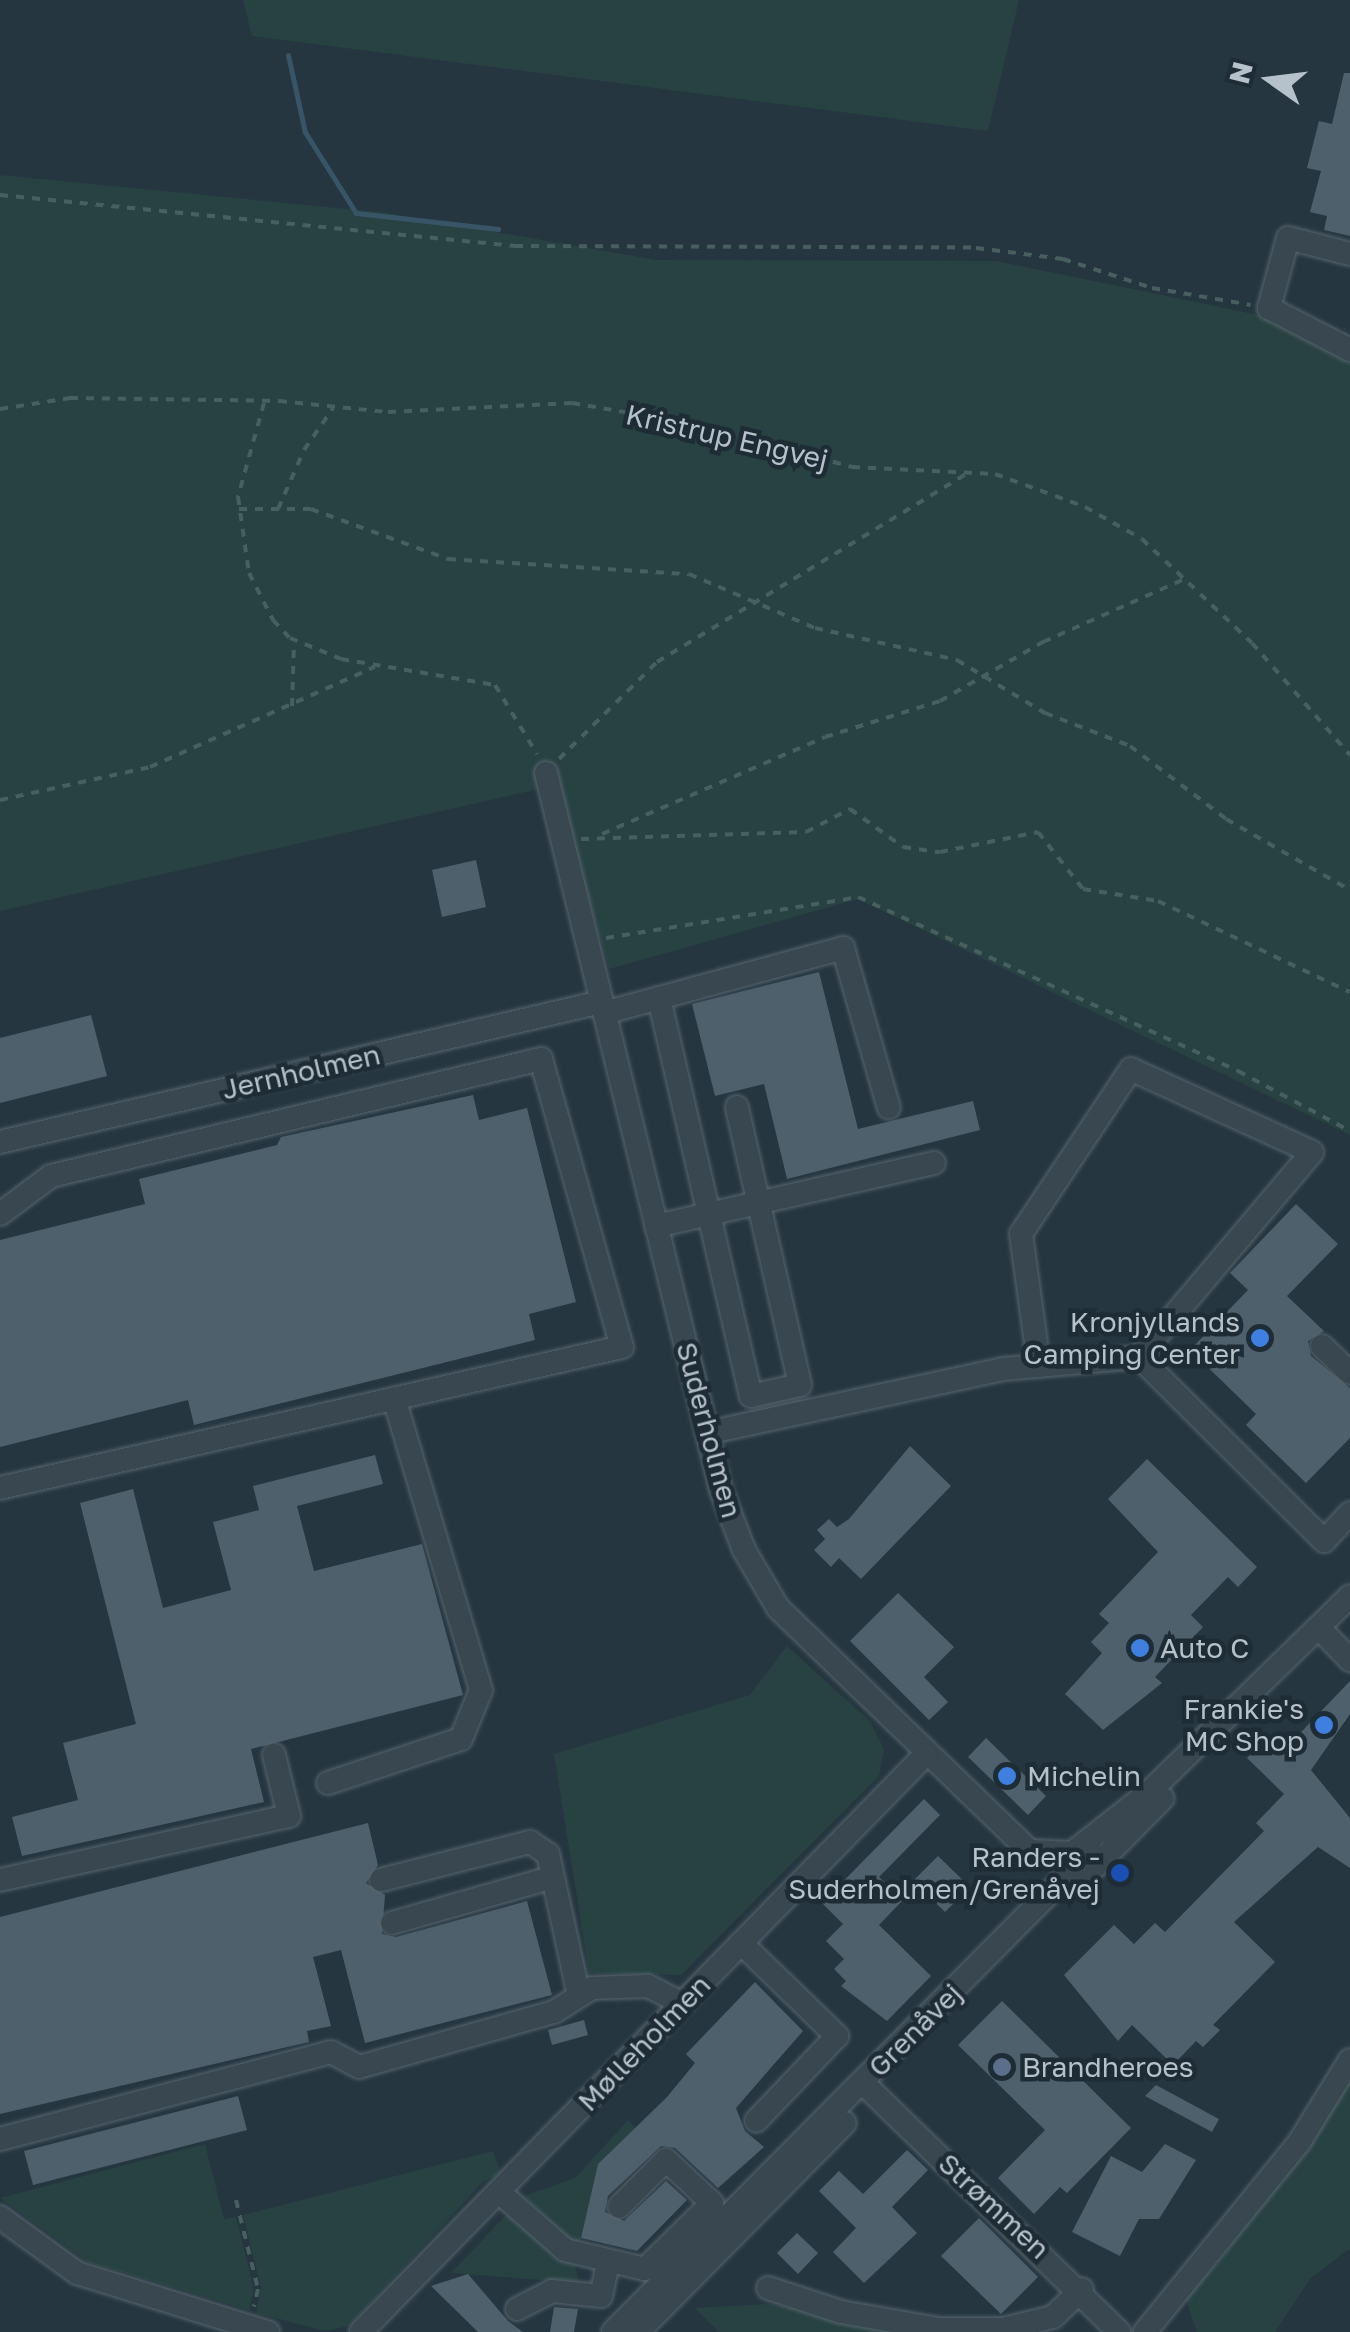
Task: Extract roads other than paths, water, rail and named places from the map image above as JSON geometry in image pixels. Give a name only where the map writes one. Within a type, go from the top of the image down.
[{"type":"street","points":[[1350,254],[1288,238],[1269,308],[1350,350]]},
{"type":"street","name":"Suderholmen","points":[[546,772],[592,940],[603,1008],[707,1433],[744,1550],[778,1608],[1030,1851],[1072,1853],[1147,1794]]},
{"type":"street","name":"Jernholmen","points":[[0,1142],[659,998],[843,948],[889,1108]]},
{"type":"street","points":[[659,998],[751,1396],[800,1384],[737,1107]]},
{"type":"street","points":[[0,1214],[52,1176],[541,1059],[622,1347],[0,1488]]},
{"type":"street","points":[[707,1433],[1039,1366],[1139,1356],[1312,1152],[1130,1068],[1021,1234],[1039,1366]]},
{"type":"street","points":[[656,1226],[934,1162]]},
{"type":"street","points":[[1322,1346],[1350,1373]]},
{"type":"street","points":[[1139,1356],[1324,1541],[1350,1514]]},
{"type":"street","points":[[328,1783],[461,1738],[480,1690],[394,1399]]},
{"type":"street","name":"Grenåvej","points":[[638,2332],[1147,1794],[1219,1730],[1350,1596]]},
{"type":"street","points":[[1318,1628],[1350,1660]]},
{"type":"street","name":"Grenåvej","points":[[614,2332],[1208,1752],[1219,1730]]},
{"type":"street","name":"Mølleholmen","points":[[362,2332],[926,1754]]},
{"type":"street","points":[[0,1880],[288,1816],[274,1755]]},
{"type":"street","points":[[381,1880],[530,1842],[548,1854],[580,1996]]},
{"type":"street","points":[[392,1923],[554,1877]]},
{"type":"street","points":[[741,1943],[837,2036],[756,2121]]},
{"type":"street","points":[[0,2139],[331,2052],[359,2068],[554,2012],[580,1996],[614,1984],[648,1986],[683,2004]]},
{"type":"street","points":[[1145,2332],[1300,2141],[1350,2060]]},
{"type":"street","name":"Strømmen","points":[[868,2088],[1082,2288],[1119,2332]]},
{"type":"street","points":[[499,2192],[565,2250],[646,2269],[712,2204],[666,2160],[619,2207]]},
{"type":"street","points":[[0,2218],[78,2273],[258,2329]]},
{"type":"street","points":[[517,2309],[552,2290],[601,2296],[608,2263]]},
{"type":"street","points":[[768,2288],[841,2312],[938,2328],[1003,2329],[1053,2316],[1082,2288]]},
{"type":"waterway","points":[[288,55],[305,132],[356,213],[498,229]]},
{"type":"place","name":"Kronjyllands Camping Center","points":[[1260,1338]]},
{"type":"place","name":"Auto C","points":[[1140,1648]]},
{"type":"place","name":"Frankie's MC Shop","points":[[1324,1725]]},
{"type":"place","name":"Michelin","points":[[1007,1776]]},
{"type":"place","name":"Randers - Suderholmen/Grenåvej","points":[[1120,1873]]},
{"type":"place","name":"Brandheroes","points":[[1002,2067]]}]
